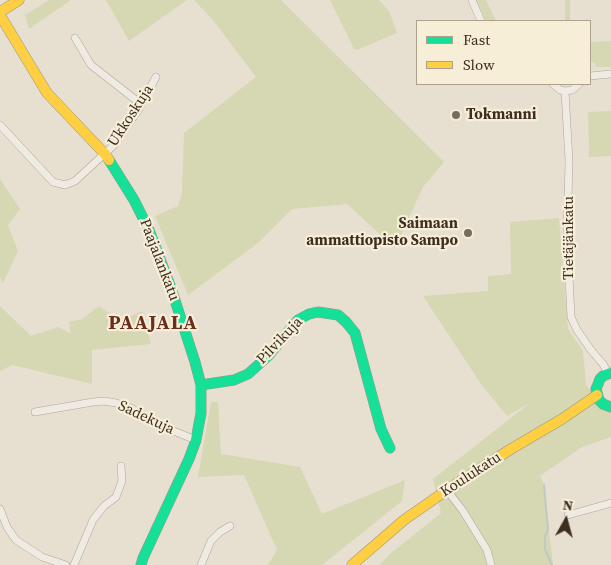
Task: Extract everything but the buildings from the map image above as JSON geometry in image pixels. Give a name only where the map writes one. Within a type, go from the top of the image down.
[{"type":"street","points":[[0,14],[19,0]]},
{"type":"street","points":[[472,0],[481,20]]},
{"type":"street","name":"Paajalankatu","points":[[0,14],[48,93],[105,154],[134,200],[171,288],[201,385],[201,413],[196,440],[189,460],[141,565]]},
{"type":"street","points":[[75,38],[91,65],[141,104]]},
{"type":"street","points":[[591,76],[611,74]]},
{"type":"street","name":"Ukkoskuja","points":[[0,125],[53,182],[65,185],[75,181],[113,146],[141,104],[156,77]]},
{"type":"street","points":[[554,85],[560,90],[565,91],[572,90],[578,85]]},
{"type":"street","name":"Tietäjänkatu","points":[[565,91],[569,161],[567,237],[571,317],[577,330],[610,373]]},
{"type":"street","name":"Pilvikuja","points":[[201,385],[234,380],[248,374],[268,356],[298,320],[308,314],[318,312],[338,315],[355,333],[381,429],[390,448]]},
{"type":"street","points":[[610,373],[603,376],[597,384],[597,395],[603,404],[611,406]]},
{"type":"street","name":"Koulukatu","points":[[352,565],[404,520],[447,490],[562,419],[597,395]]},
{"type":"street","name":"Sadekuja","points":[[35,412],[93,402],[116,403],[138,412],[166,428],[196,440]]},
{"type":"street","points":[[74,565],[93,520],[104,506],[116,497],[122,482],[121,466]]},
{"type":"street","points":[[447,490],[464,511],[487,550],[491,565]]},
{"type":"street","points":[[568,515],[611,502]]},
{"type":"street","points":[[0,509],[7,527],[16,540],[42,557],[66,565]]},
{"type":"street","points":[[201,565],[211,541],[230,526]]},
{"type":"green space","points":[[49,0],[71,0],[29,29],[25,15]]},
{"type":"green space","points":[[106,0],[187,0],[129,41]]},
{"type":"green space","points":[[194,0],[281,0],[444,162],[423,187],[395,248],[347,204],[292,209],[258,243],[188,295],[155,216],[178,206],[182,193],[184,133],[256,77],[213,20]]},
{"type":"green space","points":[[330,0],[379,0],[389,11],[397,33],[357,50],[354,49]]},
{"type":"green space","points":[[477,0],[486,0],[496,20],[486,20]]},
{"type":"green space","points":[[565,0],[570,0],[570,20],[565,20]]},
{"type":"green space","points":[[611,41],[611,67],[596,67],[595,63],[591,61],[591,42]]},
{"type":"green space","points":[[611,111],[611,156],[589,157],[588,112]]},
{"type":"green space","points":[[0,179],[20,209],[8,225],[18,251],[3,283],[0,278]]},
{"type":"green space","points":[[559,218],[568,329],[583,351],[586,385],[611,411],[611,437],[582,447],[540,476],[544,485],[553,565],[379,565],[441,513],[433,479],[530,403],[507,416],[481,384],[423,296],[488,291],[488,276],[511,274],[510,222]]},
{"type":"green space","points":[[0,306],[31,336],[58,327],[71,334],[69,322],[82,319],[99,306],[110,313],[115,323],[142,311],[151,344],[92,350],[92,384],[12,365],[0,371]]},
{"type":"green space","points":[[211,402],[218,402],[221,454],[300,467],[322,514],[405,480],[402,501],[322,565],[268,565],[277,550],[244,475],[198,477]]},
{"type":"waterway","points":[[544,485],[548,529],[545,536],[545,549],[552,565]]},
{"type":"traffic: fast","points":[[109,160],[134,200],[149,230],[171,288],[201,385],[201,413],[196,440],[141,565]]},
{"type":"traffic: fast","points":[[201,385],[234,380],[248,374],[268,356],[298,320],[309,314],[318,312],[338,315],[355,333],[381,429],[390,448]]},
{"type":"traffic: fast","points":[[611,373],[600,379],[596,389],[599,400],[611,407]]},
{"type":"traffic: slow","points":[[0,12],[19,0]]},
{"type":"traffic: slow","points":[[0,15],[47,93],[109,160]]},
{"type":"traffic: slow","points":[[352,565],[404,520],[447,490],[562,419],[597,395]]},
{"type":"place","name":"Tokmanni","points":[[456,115]]},
{"type":"place","name":"Saimaan ammattiopisto Sampo","points":[[468,233]]},
{"type":"district","name":"PAAJALA","points":[[153,324]]}]
